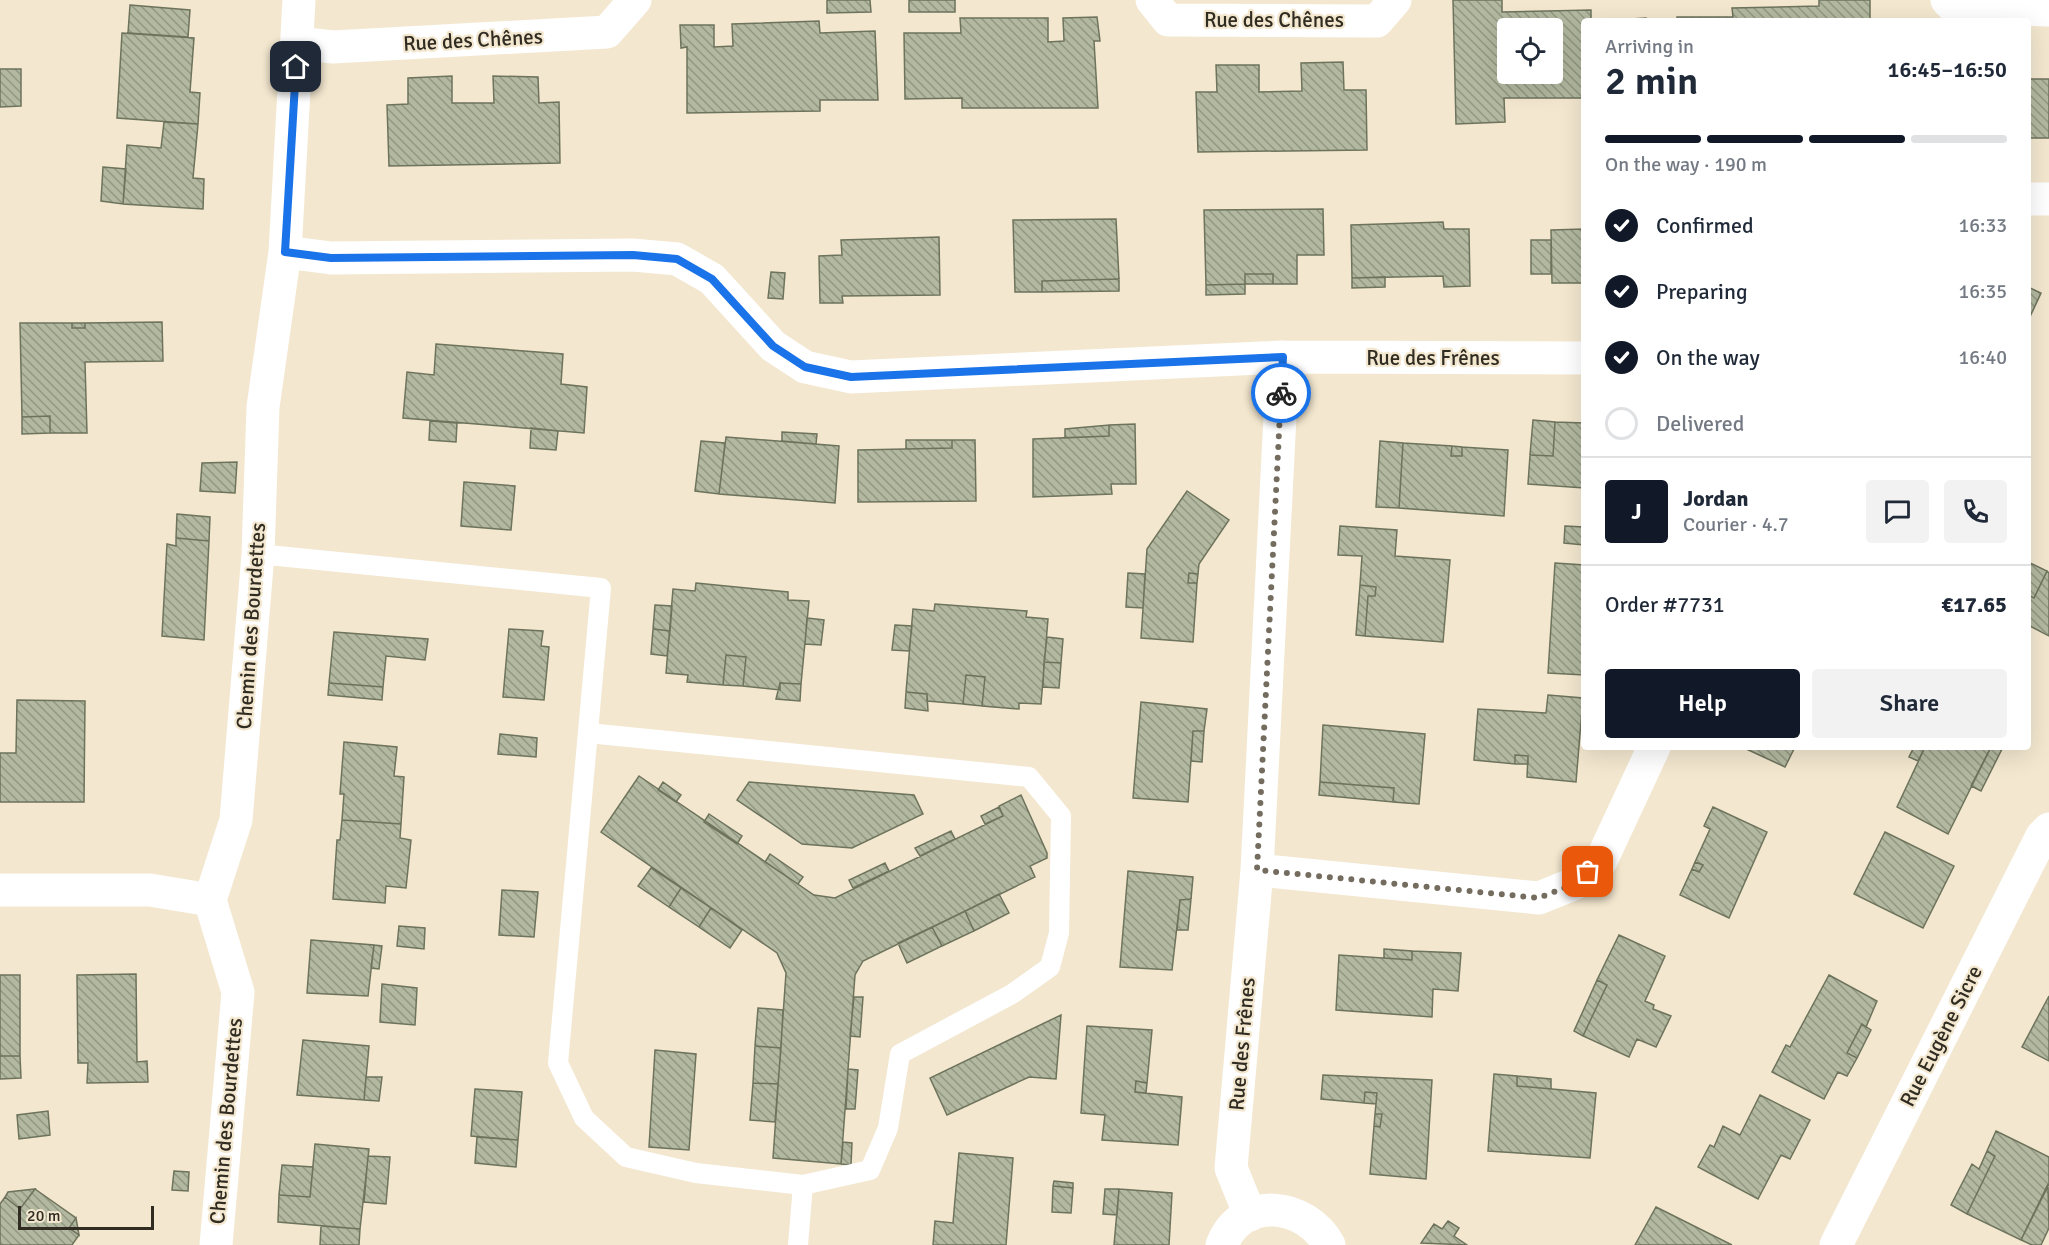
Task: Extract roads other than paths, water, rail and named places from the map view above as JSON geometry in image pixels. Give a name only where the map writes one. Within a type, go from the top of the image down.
[{"type":"street","name":"Chemin des Bourdettes","points":[[216,1245],[238,992],[210,900],[236,820],[258,554],[263,407],[285,252],[299,0]]},
{"type":"street","name":"Rue des Chênes","points":[[297,44],[333,47],[607,32],[635,0]]},
{"type":"street","name":"Rue des Chênes","points":[[1152,0],[1168,20],[1366,21],[1377,21],[1395,0]]},
{"type":"street","points":[[1947,0],[1954,7],[2049,10]]},
{"type":"street","points":[[2031,199],[2049,199]]},
{"type":"street","name":"Rue des Frênes","points":[[285,252],[331,258],[633,255],[677,259],[712,279],[773,346],[805,367],[851,377],[1283,357],[1581,358]]},
{"type":"street","name":"Rue des Frênes","points":[[1250,1215],[1231,1168],[1257,870],[1283,357]]},
{"type":"street","points":[[1257,870],[1539,898],[1576,883],[1601,861],[1653,750]]},
{"type":"street","name":"Rue Eugène Sicre","points":[[1836,1245],[2042,836],[2049,829]]},
{"type":"street","points":[[0,890],[150,890],[210,900]]},
{"type":"street","points":[[1222,1245],[1235,1226],[1250,1215],[1269,1210],[1288,1211],[1306,1218],[1321,1231],[1329,1245]]},
{"type":"lane","points":[[258,554],[601,588],[558,1063],[584,1118],[626,1157],[696,1173],[803,1185],[870,1170],[888,1128],[900,1054],[1012,994],[1050,967],[1059,933],[1061,816],[1029,777],[588,733]]},
{"type":"lane","points":[[798,1245],[803,1185]]}]
